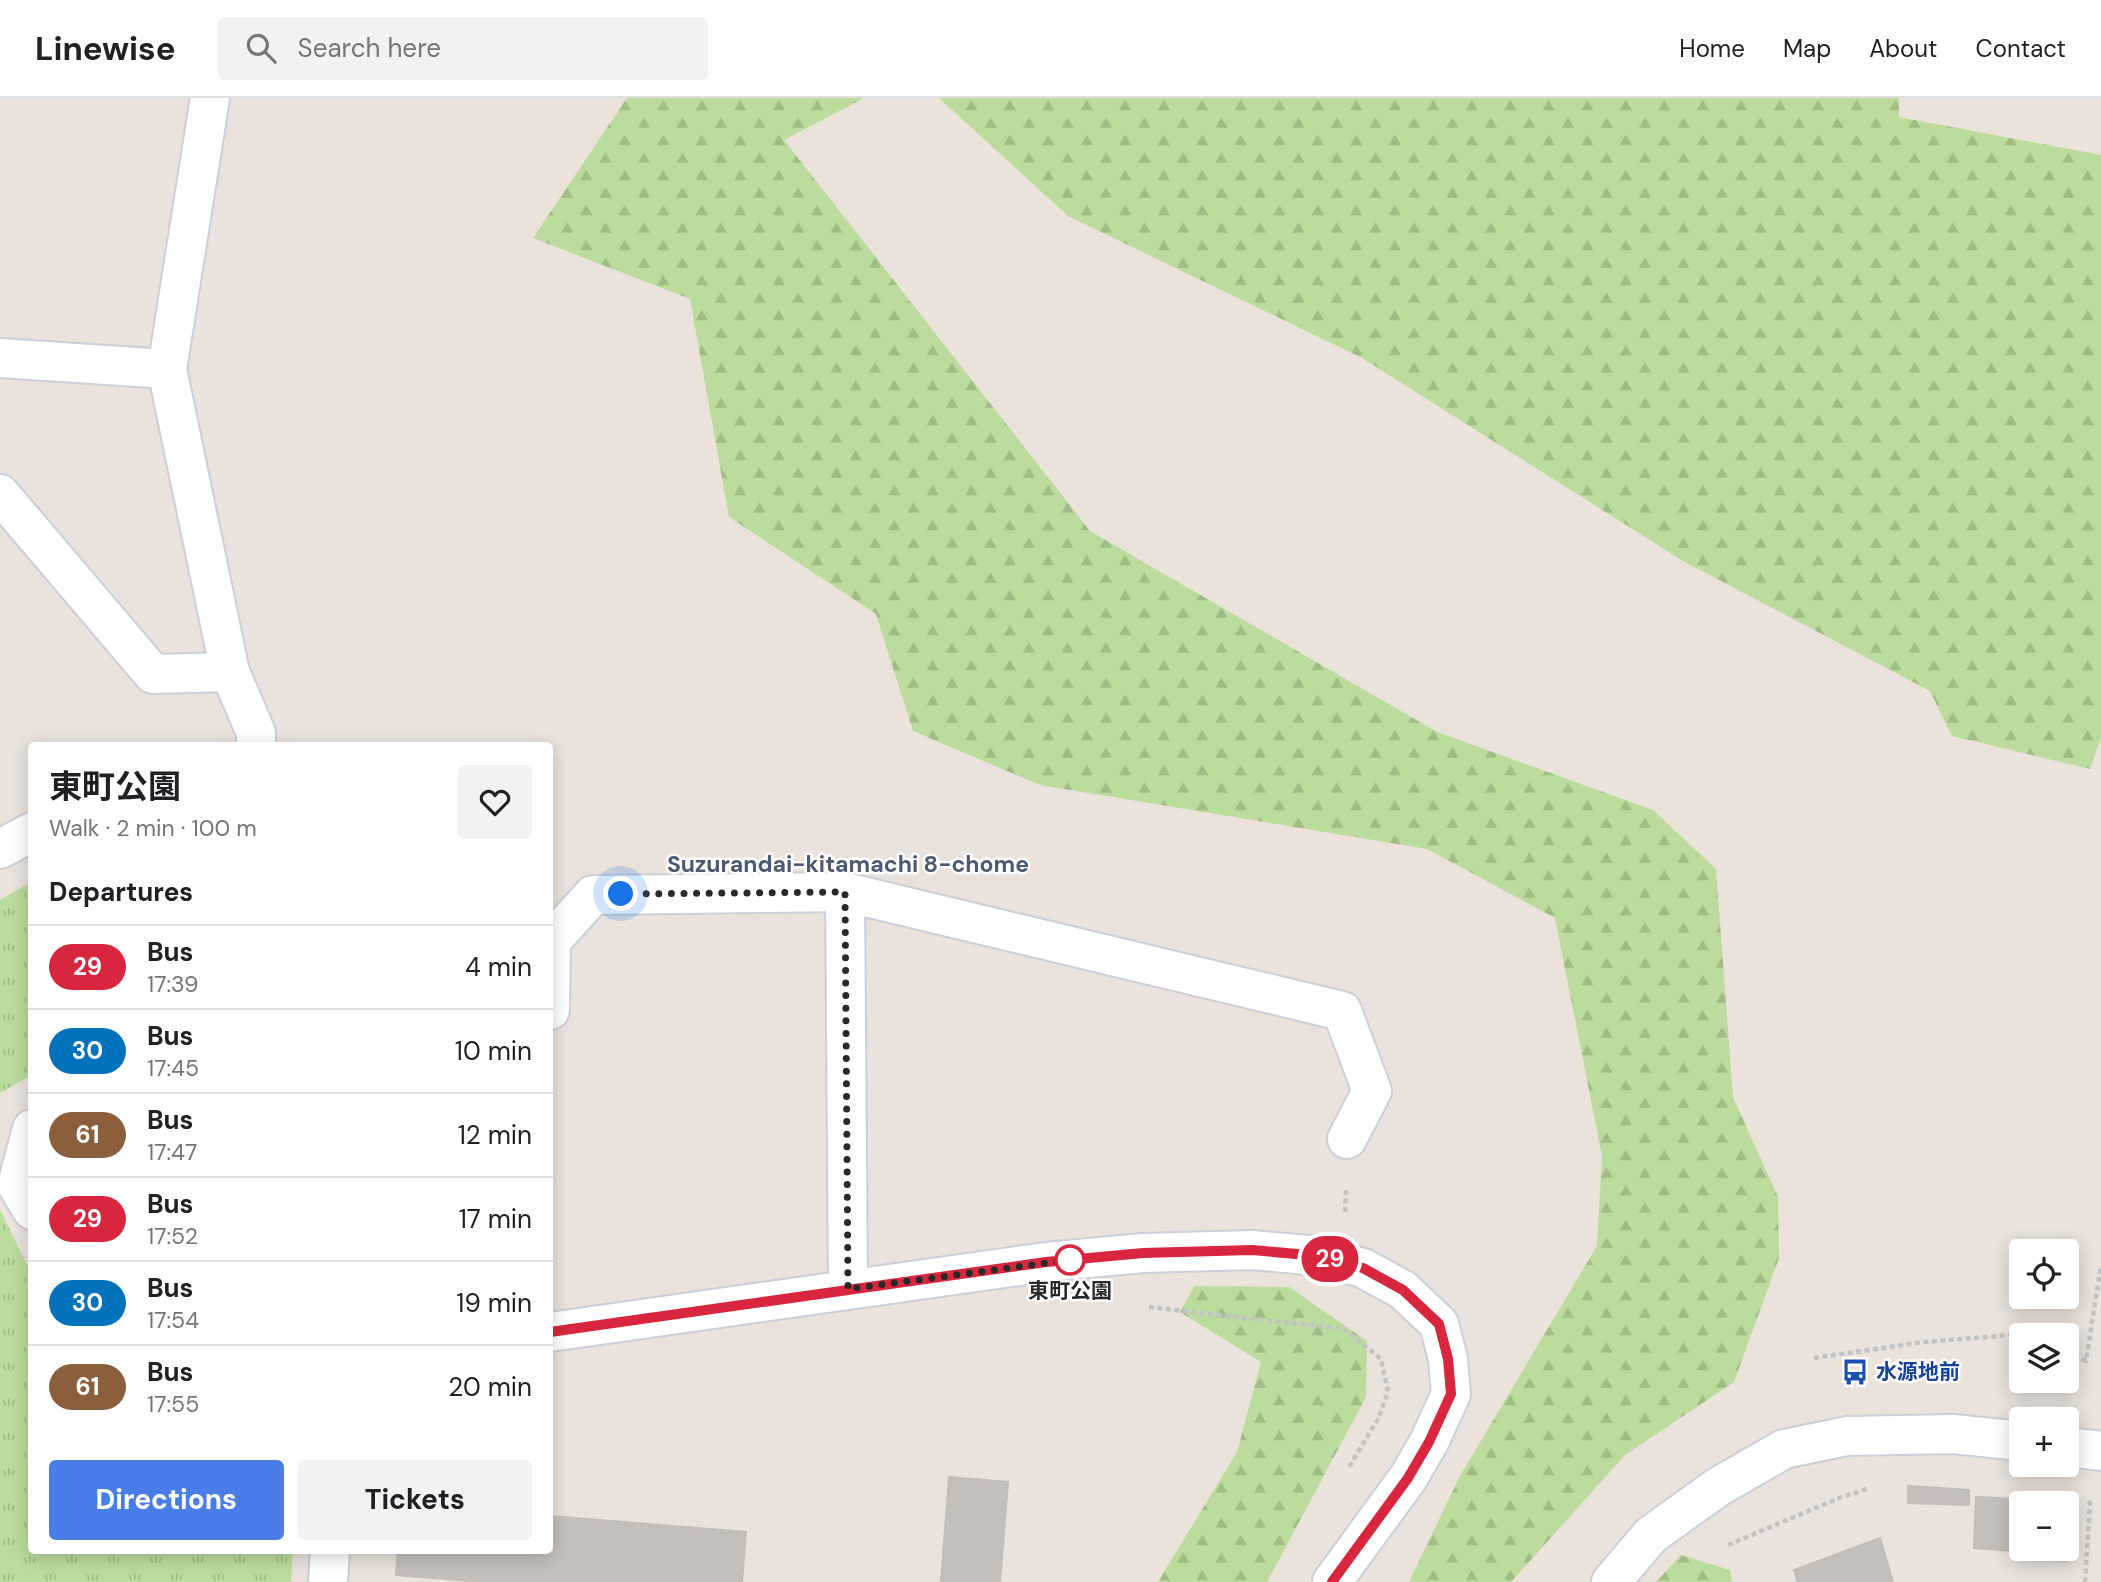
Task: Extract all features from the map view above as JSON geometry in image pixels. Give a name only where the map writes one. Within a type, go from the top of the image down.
[{"type":"street","points":[[210,98],[167,369],[230,672],[256,733],[256,742]]},
{"type":"street","points":[[0,358],[167,369]]},
{"type":"street","points":[[0,494],[153,674],[230,672]]},
{"type":"street","points":[[0,849],[28,834]]},
{"type":"street","points":[[553,939],[593,895],[845,892],[1342,1011],[1372,1091],[1347,1139]]},
{"type":"street","points":[[845,892],[848,1289]]},
{"type":"street","points":[[28,1144],[17,1185],[28,1203]]},
{"type":"street","points":[[553,1332],[1046,1262],[1143,1253],[1252,1250],[1319,1256],[1363,1268],[1403,1290],[1439,1324],[1448,1359],[1451,1394],[1429,1442],[1408,1478],[1332,1582]]},
{"type":"street","points":[[1611,1582],[1651,1535],[1717,1487],[1784,1449],[1847,1436],[1953,1434],[2009,1440]]},
{"type":"street","points":[[2079,1448],[2101,1451]]},
{"type":"street","points":[[328,1582],[330,1554]]},
{"type":"path","points":[[1344,1262],[1347,1139]]},
{"type":"path","points":[[2079,1358],[2086,1362],[2101,1265]]},
{"type":"path","points":[[1136,1305],[1344,1329],[1381,1359],[1388,1392],[1378,1419],[1346,1473]]},
{"type":"path","points":[[1814,1358],[1924,1342],[2009,1335]]},
{"type":"path","points":[[1716,1550],[1839,1498],[1878,1486]]},
{"type":"path","points":[[2081,1498],[2090,1503],[2085,1582]]},
{"type":"green space","points":[[627,98],[864,98],[784,140],[1090,531],[1437,732],[1653,810],[1716,869],[1733,1097],[1778,1197],[1779,1258],[1734,1382],[1625,1455],[1511,1582],[1409,1582],[1460,1476],[1597,1246],[1602,1156],[1555,918],[1427,849],[1040,785],[913,731],[876,614],[729,517],[690,299],[533,238]]},
{"type":"green space","points":[[939,98],[1899,98],[1899,117],[2101,155],[2101,738],[2090,769],[1952,736],[1930,691],[1683,561],[1362,358],[1068,216]]},
{"type":"green space","points":[[28,884],[28,1077],[0,1093],[0,900]]},
{"type":"green space","points":[[0,1210],[28,1267],[28,1554],[293,1554],[291,1582],[0,1582]]},
{"type":"green space","points":[[1194,1286],[1289,1287],[1367,1341],[1366,1397],[1267,1582],[1158,1582],[1237,1452],[1261,1362],[1180,1312]]},
{"type":"green space","points":[[1681,1555],[1730,1570],[1732,1582],[1656,1582]]},
{"type":"building","points":[[949,1477],[1008,1482],[1000,1582],[941,1582]]},
{"type":"building","points":[[1908,1486],[1969,1490],[1969,1505],[1908,1503]]},
{"type":"building","points":[[1976,1497],[2009,1499],[2009,1551],[1974,1548]]},
{"type":"building","points":[[553,1516],[746,1532],[742,1582],[484,1582],[396,1575],[398,1554],[553,1554]]},
{"type":"building","points":[[1880,1538],[1893,1582],[1798,1582],[1794,1570]]},
{"type":"bus line","name":"29","points":[[553,1332],[1046,1262],[1143,1253],[1252,1250],[1319,1256],[1363,1268],[1403,1290],[1439,1324],[1448,1359],[1451,1394],[1429,1442],[1408,1478],[1332,1582]]},
{"type":"place","name":"東町公園","points":[[1070,1260]]},
{"type":"place","name":"水源地前","points":[[1855,1372]]},
{"type":"district","name":"Suzurandai-kitamachi 8-chome","points":[[848,864]]},
{"type":"route","points":[[621,894],[845,892],[848,1289],[1070,1260]]}]
